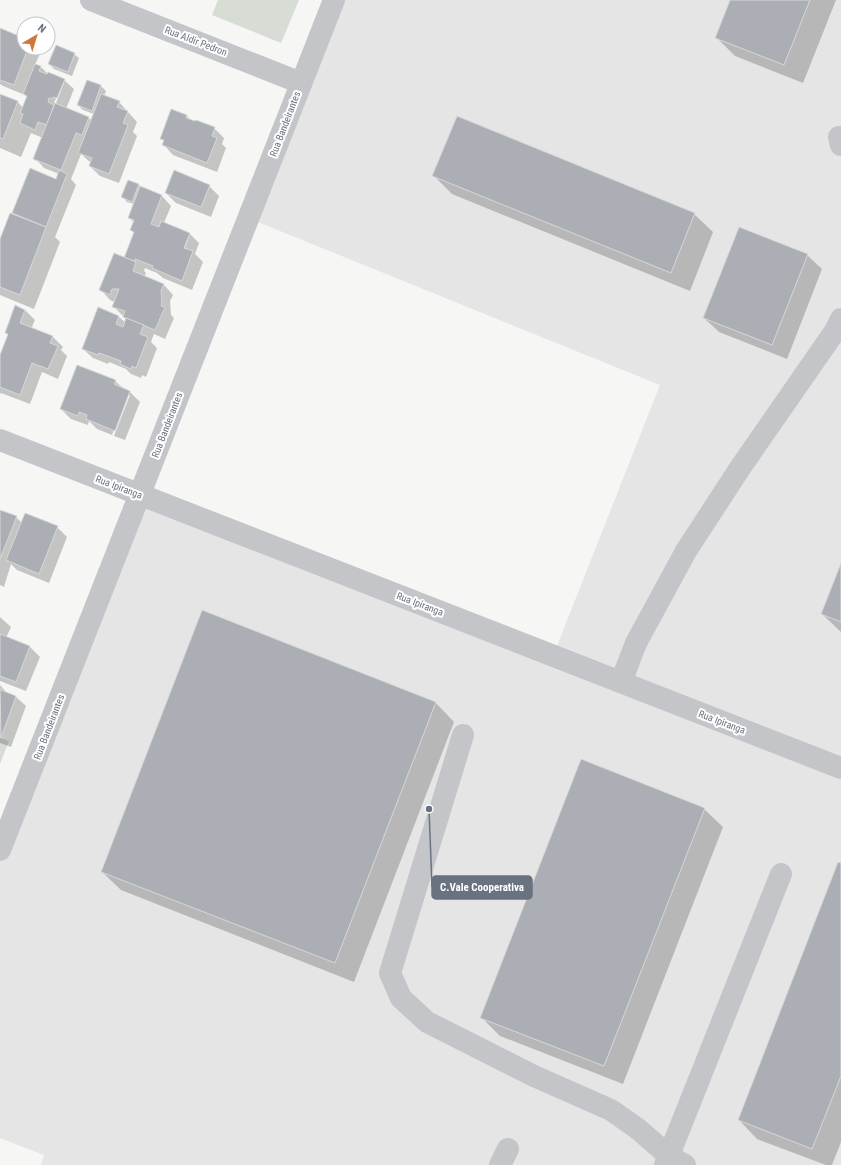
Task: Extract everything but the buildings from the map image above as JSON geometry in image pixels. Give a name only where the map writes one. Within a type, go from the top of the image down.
[{"type":"street","name":"Rua Aldir Pedron","points":[[91,0],[301,83]]},
{"type":"street","name":"Rua Bandeirantes","points":[[0,850],[334,0]]},
{"type":"street","points":[[621,682],[636,643],[686,551],[740,468],[835,331],[841,319]]},
{"type":"street","name":"Rua Ipiranga","points":[[0,440],[841,768]]},
{"type":"street","points":[[463,735],[390,973],[401,998],[427,1022],[534,1076],[611,1110],[638,1129],[673,1162],[780,874]]},
{"type":"shaded area","points":[[218,0],[299,0],[281,43],[212,15]]},
{"type":"shaded area","points":[[334,0],[841,0],[841,1165],[41,1165],[44,1155],[0,1138],[0,850],[140,495],[553,656],[660,385],[248,218]]},
{"type":"shaded area","points":[[0,738],[9,741],[0,764]]},
{"type":"place","name":"C.Vale Cooperativa","points":[[429,809]]}]
